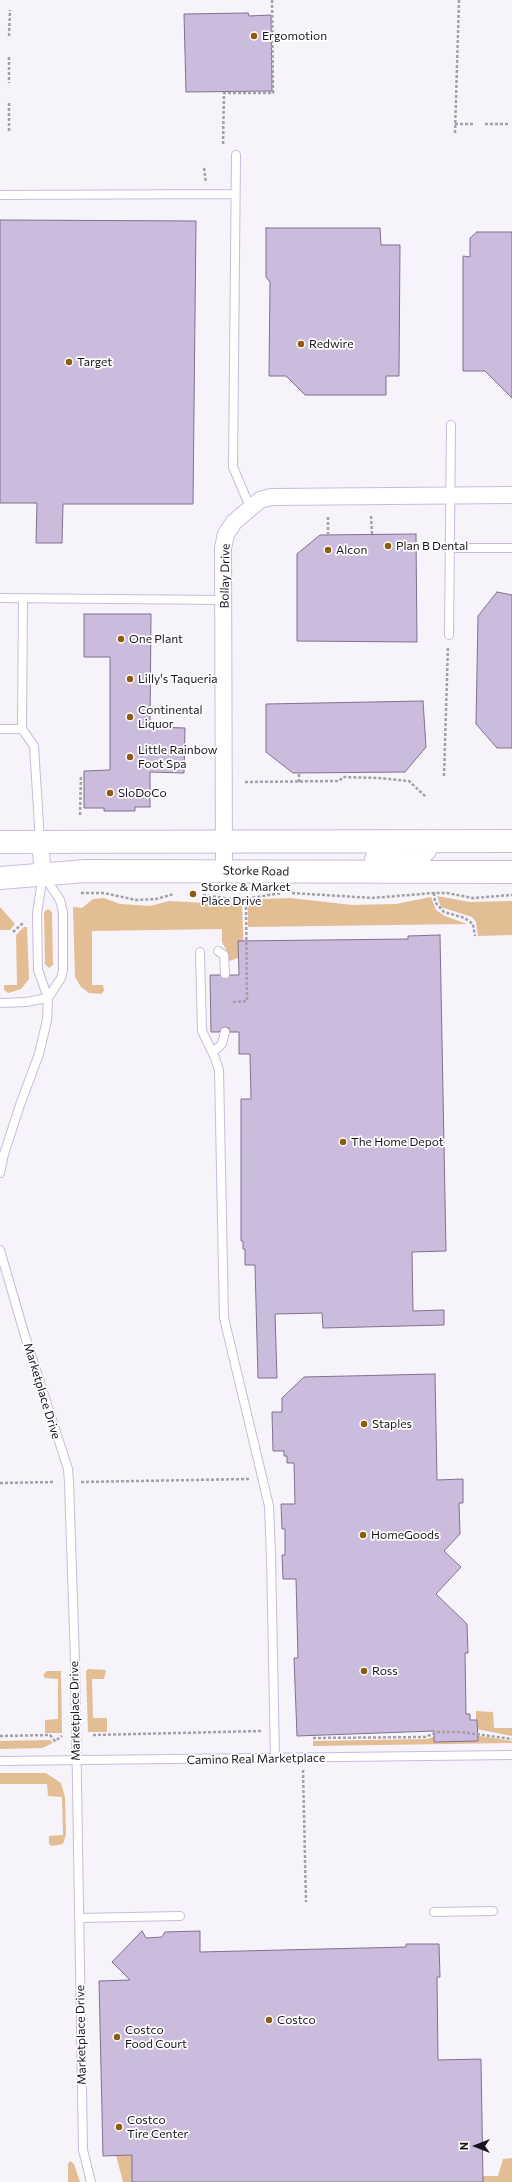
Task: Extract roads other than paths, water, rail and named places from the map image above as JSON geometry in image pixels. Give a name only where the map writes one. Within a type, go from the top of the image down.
[{"type":"main road","points":[[360,873],[377,859],[419,856],[425,850],[427,841]]},
{"type":"main road","points":[[0,842],[512,841]]},
{"type":"main road","name":"Storke Road","points":[[0,878],[86,871],[224,870],[360,873],[512,872]]},
{"type":"street","name":"Bollay Drive","points":[[224,870],[223,548],[226,534],[234,522],[260,500],[271,497],[512,495]]},
{"type":"street","points":[[40,842],[43,874]]},
{"type":"lane","points":[[236,155],[233,468],[250,507]]},
{"type":"lane","points":[[0,195],[235,194]]},
{"type":"lane","points":[[448,635],[450,425]]},
{"type":"lane","points":[[449,548],[512,548]]},
{"type":"lane","points":[[0,598],[224,600]]},
{"type":"lane","points":[[23,598],[22,729],[34,746],[40,842]]},
{"type":"lane","points":[[0,729],[22,729]]},
{"type":"lane","points":[[0,1003],[26,1002],[48,998],[61,978],[64,970],[63,912],[60,900],[43,874]]},
{"type":"lane","points":[[0,1173],[20,1105],[39,1054],[47,1020],[48,998],[38,970],[37,909],[43,874]]},
{"type":"lane","points":[[218,951],[224,955],[224,974]]},
{"type":"lane","points":[[200,952],[202,1026],[204,1037],[212,1052],[218,1070],[224,1318],[266,1493],[270,1519],[275,1759]]},
{"type":"lane","points":[[212,1052],[222,1044],[225,1032]]},
{"type":"lane","name":"Marketplace Drive","points":[[0,1250],[25,1336],[68,1470],[71,1519],[83,2150],[91,2182]]},
{"type":"lane","name":"Camino Real Marketplace","points":[[0,1762],[512,1755]]},
{"type":"lane","points":[[434,1912],[493,1911]]},
{"type":"lane","points":[[79,1918],[180,1916]]},
{"type":"place","name":"Ergomotion","points":[[254,36]]},
{"type":"place","name":"Redwire","points":[[301,344]]},
{"type":"place","name":"Target","points":[[69,362]]},
{"type":"place","name":"Plan B Dental","points":[[388,546]]},
{"type":"place","name":"Alcon","points":[[328,550]]},
{"type":"place","name":"One Plant","points":[[121,639]]},
{"type":"place","name":"Lilly's Taqueria","points":[[130,679]]},
{"type":"place","name":"Continental Liquor","points":[[130,717]]},
{"type":"place","name":"Little Rainbow Foot Spa","points":[[130,757]]},
{"type":"place","name":"SloDoCo","points":[[110,793]]},
{"type":"place","name":"Storke & Market Place Drive","points":[[193,894]]},
{"type":"place","name":"The Home Depot","points":[[343,1142]]},
{"type":"place","name":"Staples","points":[[364,1424]]},
{"type":"place","name":"HomeGoods","points":[[363,1535]]},
{"type":"place","name":"Ross","points":[[364,1671]]},
{"type":"place","name":"Costco","points":[[269,2020]]},
{"type":"place","name":"Costco Food Court","points":[[117,2037]]},
{"type":"place","name":"Costco Tire Center","points":[[119,2127]]}]
